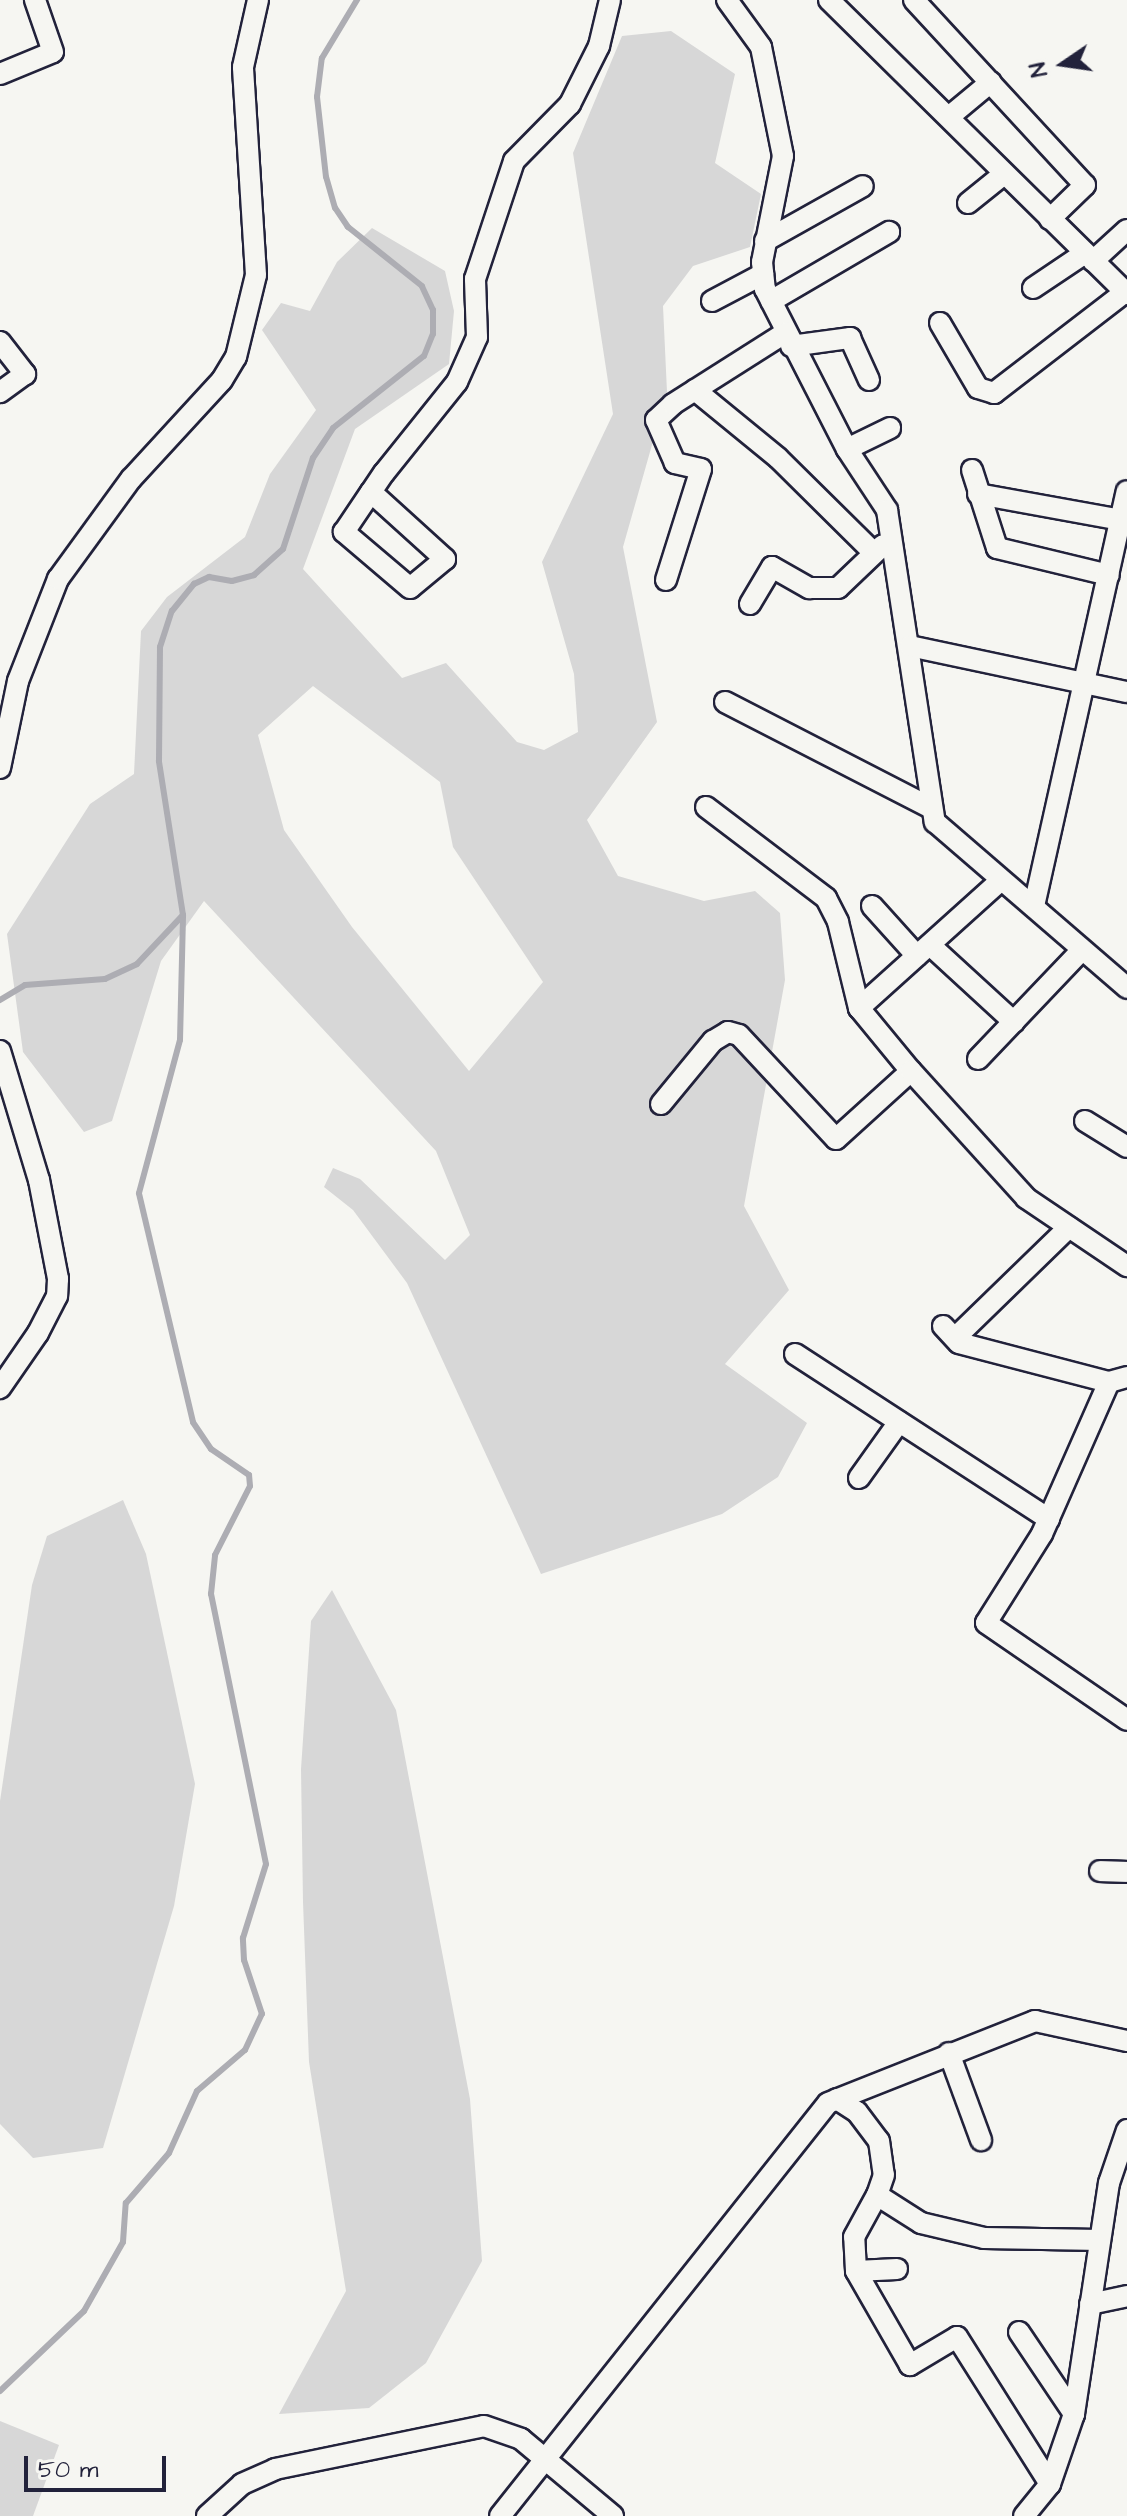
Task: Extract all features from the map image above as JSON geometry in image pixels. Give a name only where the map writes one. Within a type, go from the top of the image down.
[{"type":"street","points":[[0,74],[53,52],[35,0]]},
{"type":"street","points":[[0,768],[18,681],[58,579],[131,479],[222,380],[236,357],[256,275],[243,67],[258,0]]},
{"type":"street","points":[[371,492],[445,559],[410,588],[344,532],[371,492],[457,382],[477,337],[475,279],[514,161],[570,104],[599,46],[610,0]]},
{"type":"street","points":[[727,0],[761,47],[783,156],[765,241],[763,274],[788,340],[847,449],[887,510],[935,822],[1127,988]]},
{"type":"street","points":[[829,0],[843,8],[1004,174],[1126,293],[994,393],[978,388],[940,323]]},
{"type":"street","points":[[914,0],[1085,185],[1050,219]]},
{"type":"street","points":[[950,116],[991,82]]},
{"type":"street","points":[[968,203],[1004,174]]},
{"type":"street","points":[[765,241],[863,186]]},
{"type":"street","points":[[1033,288],[1089,257],[1127,230]]},
{"type":"street","points":[[771,301],[889,232]]},
{"type":"street","points":[[712,301],[763,274]]},
{"type":"street","points":[[666,580],[701,469],[675,463],[656,420],[695,390],[788,340],[850,338],[869,380]]},
{"type":"street","points":[[0,342],[25,374],[0,392]]},
{"type":"street","points":[[695,390],[778,458],[874,553]]},
{"type":"street","points":[[847,449],[890,428]]},
{"type":"street","points":[[972,470],[997,548],[1109,575]]},
{"type":"street","points":[[1034,906],[1127,491]]},
{"type":"street","points":[[978,494],[1121,520]]},
{"type":"street","points":[[750,604],[772,567],[809,588],[838,588],[892,536]]},
{"type":"street","points":[[910,646],[1127,692]]},
{"type":"street","points":[[725,702],[931,808]]},
{"type":"street","points":[[706,807],[826,898],[838,922],[859,1008],[911,1071],[1026,1198],[1127,1266]]},
{"type":"street","points":[[859,1008],[1000,881]]},
{"type":"street","points":[[872,906],[1014,1022]]},
{"type":"street","points":[[978,1059],[1081,951]]},
{"type":"street","points":[[661,1104],[713,1041],[728,1032],[739,1035],[836,1139],[911,1071]]},
{"type":"street","points":[[0,1051],[39,1180],[58,1279],[57,1296],[38,1333],[0,1388]]},
{"type":"street","points":[[1085,1121],[1127,1147]]},
{"type":"street","points":[[1069,1227],[949,1332],[1118,1380],[1049,1519],[986,1623],[1127,1720]]},
{"type":"street","points":[[795,1354],[1049,1519]]},
{"type":"street","points":[[859,1478],[899,1422]]},
{"type":"street","points":[[1100,1871],[1127,1872]]},
{"type":"street","points":[[500,2516],[828,2103],[1035,2021],[1127,2041]]},
{"type":"street","points":[[949,2053],[981,2140]]},
{"type":"street","points":[[837,2099],[857,2112],[879,2141],[884,2175],[877,2195],[854,2237],[856,2271],[910,2365],[957,2337],[1050,2484]]},
{"type":"street","points":[[1024,2516],[1050,2484],[1074,2414],[1109,2183],[1127,2130]]},
{"type":"street","points":[[877,2195],[921,2223],[984,2238],[1100,2240]]},
{"type":"street","points":[[856,2271],[897,2269]]},
{"type":"street","points":[[1090,2304],[1127,2296]]},
{"type":"street","points":[[1019,2332],[1074,2414]]},
{"type":"street","points":[[207,2516],[242,2484],[275,2469],[484,2426],[521,2439],[613,2516]]},
{"type":"shaded area","points":[[671,31],[735,74],[715,163],[761,194],[750,247],[693,266],[663,306],[667,392],[623,547],[657,722],[587,820],[618,876],[704,901],[755,891],[780,913],[785,980],[744,1206],[789,1290],[725,1364],[807,1423],[778,1477],[722,1514],[541,1574],[407,1283],[353,1210],[324,1187],[333,1168],[360,1179],[445,1260],[470,1235],[436,1151],[204,901],[161,961],[112,1121],[84,1132],[23,1052],[7,934],[90,804],[134,774],[141,631],[167,597],[245,537],[270,474],[316,410],[262,330],[281,303],[310,311],[337,262],[372,228],[445,271],[454,311],[449,364],[355,429],[303,569],[402,678],[446,663],[517,742],[544,750],[578,732],[574,674],[542,562],[613,414],[573,153],[622,36]],"holes":[[[313,686],[440,782],[453,847],[543,982],[469,1071],[352,927],[284,830],[258,735]]]},
{"type":"shaded area","points":[[123,1500],[146,1554],[195,1784],[174,1906],[103,2148],[33,2158],[0,2124],[0,1801],[32,1585],[47,1536]]},
{"type":"shaded area","points":[[332,1590],[396,1710],[470,2099],[482,2261],[426,2363],[369,2408],[279,2414],[346,2291],[309,2062],[303,1902],[301,1769],[311,1621]]},
{"type":"shaded area","points":[[0,2421],[59,2445],[33,2516],[0,2516]]},
{"type":"waterway","points":[[0,2391],[84,2311],[123,2242],[126,2203],[169,2153],[197,2091],[245,2050],[262,2014],[244,1960],[243,1938],[266,1864],[211,1594],[215,1555],[250,1486],[249,1475],[211,1449],[193,1422],[139,1193],[180,1040],[183,915],[159,761],[160,647],[172,611],[194,584],[209,577],[232,581],[254,575],[283,549],[313,458],[333,428],[424,356],[433,334],[433,310],[422,286],[348,227],[335,208],[326,177],[317,97],[322,58],[357,0]]},
{"type":"waterway","points":[[0,1000],[25,985],[105,979],[137,964],[183,915]]}]
